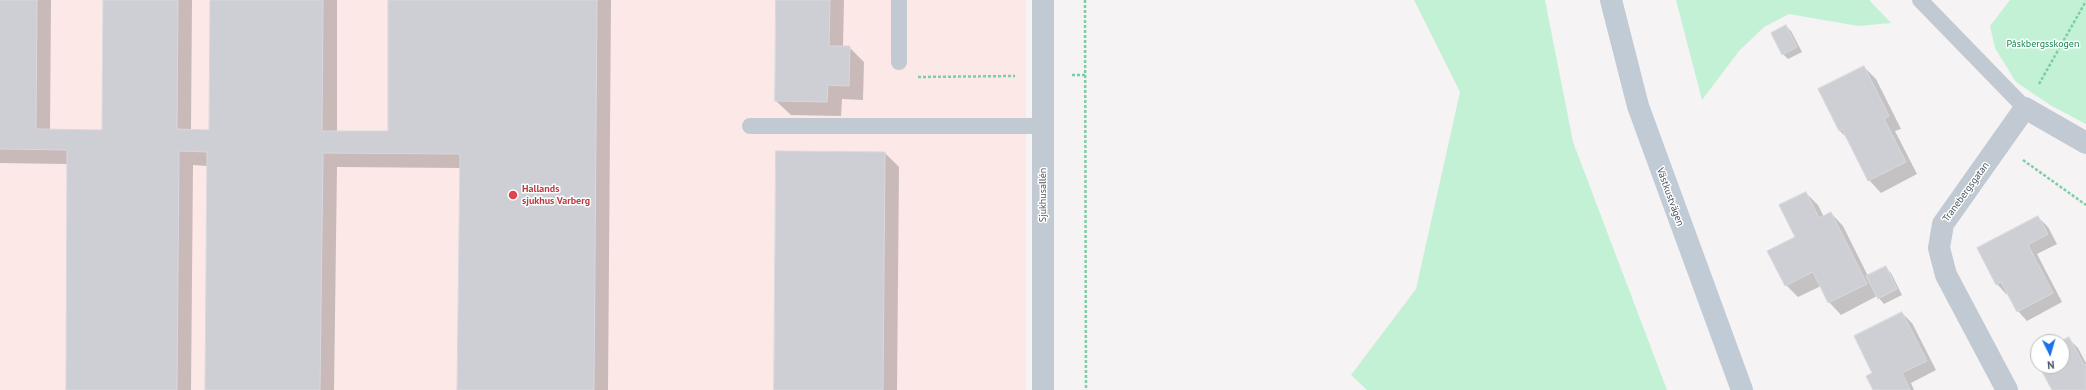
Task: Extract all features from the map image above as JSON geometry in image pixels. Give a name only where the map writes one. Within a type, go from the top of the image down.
[{"type":"street","name":"Sjukhusallén","points":[[1043,0],[1043,390]]},
{"type":"street","name":"Västkustvägen","points":[[1611,0],[1638,106],[1742,390]]},
{"type":"street","points":[[2026,108],[2086,143]]},
{"type":"street","name":"Tranebergsgatan","points":[[2007,390],[1946,275],[1939,248],[1943,224],[2026,108]]},
{"type":"lane","points":[[898,62],[899,0]]},
{"type":"lane","points":[[1920,0],[2026,108]]},
{"type":"lane","points":[[750,126],[1043,126]]},
{"type":"path","points":[[1086,0],[1086,390]]},
{"type":"path","points":[[2026,108],[2086,1]]},
{"type":"path","points":[[898,62],[902,74],[909,77],[1086,75]]},
{"type":"path","points":[[2000,144],[2086,205]]},
{"type":"shaded area","name":"Hallands sjukhus Varberg","points":[[0,0],[1026,0],[1026,390],[0,390]]},
{"type":"green space","points":[[1414,0],[1545,0],[1573,142],[1667,390],[1367,390],[1351,375],[1416,289],[1460,92]]},
{"type":"green space","points":[[1676,0],[1869,0],[1891,23],[1858,26],[1789,14],[1764,27],[1739,51],[1702,100]]},
{"type":"green space","name":"Påskbergsskogen","points":[[2010,0],[2086,0],[2086,124],[2050,105],[2016,82],[1995,48],[1990,26]]},
{"type":"building","points":[[0,0],[37,0],[36,129],[102,130],[103,0],[178,0],[177,129],[209,130],[210,0],[323,0],[322,131],[388,131],[388,0],[597,0],[594,390],[457,390],[460,154],[323,153],[320,390],[205,390],[207,152],[179,151],[177,390],[66,390],[67,150],[0,149]]},
{"type":"building","points":[[776,0],[830,0],[829,46],[850,46],[849,86],[828,85],[827,102],[775,101]]},
{"type":"building","points":[[1786,25],[1797,47],[1782,55],[1771,33]]},
{"type":"building","points":[[1864,66],[1889,116],[1884,119],[1906,162],[1868,181],[1842,129],[1839,131],[1818,89]]},
{"type":"building","points":[[776,151],[885,152],[883,390],[774,390]]},
{"type":"building","points":[[1806,192],[1819,218],[1831,212],[1867,284],[1828,303],[1813,272],[1785,286],[1767,251],[1795,237],[1779,205]]},
{"type":"building","points":[[2038,216],[2048,234],[2028,245],[2053,293],[2017,312],[2001,282],[1996,285],[1977,248]]},
{"type":"building","points":[[1886,266],[1897,289],[1878,299],[1866,276]]},
{"type":"building","points":[[1902,312],[1927,361],[1902,373],[1910,390],[1873,390],[1866,376],[1872,373],[1854,336]]},
{"type":"building","points":[[2070,339],[2084,365],[2086,364],[2086,390],[2052,390],[2043,374],[2070,374]]},
{"type":"place","name":"Hallands sjukhus Varberg","points":[[513,195]]}]
